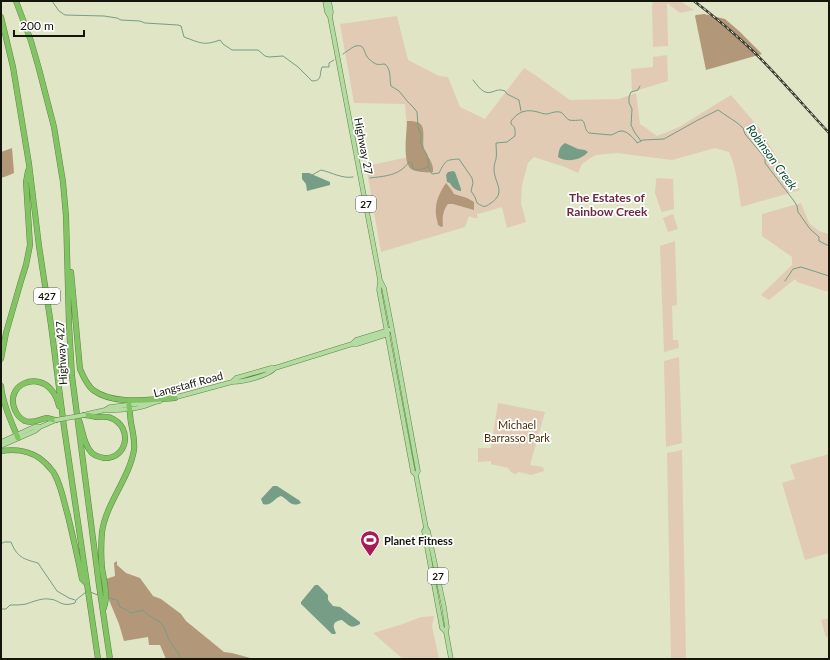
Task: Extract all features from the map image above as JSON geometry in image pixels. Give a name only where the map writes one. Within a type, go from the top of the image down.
[{"type":"highway","name":"Highway 427","points":[[16,1],[40,69],[51,114],[63,182],[66,216],[72,376],[104,602],[103,612],[110,659]]},
{"type":"highway","name":"Highway 427","points":[[1,17],[13,67],[29,164],[64,427],[98,659]]},
{"type":"highway","points":[[1,359],[6,333],[20,281],[26,265],[30,245],[26,182],[29,164]]},
{"type":"highway","points":[[66,216],[77,341],[80,369],[83,377],[93,390],[116,400],[175,398]]},
{"type":"highway","points":[[56,420],[47,418],[35,422],[26,421],[19,417],[15,412],[12,403],[13,396],[17,388],[26,382],[38,381],[45,384],[53,392],[58,402],[64,427]]},
{"type":"highway","points":[[1,386],[2,397],[17,436]]},
{"type":"highway","points":[[101,585],[104,521],[129,467],[134,448],[134,437],[129,406]]},
{"type":"highway","points":[[76,412],[82,428],[86,446],[92,453],[99,458],[108,458],[115,456],[120,452],[124,445],[125,436],[123,428],[118,421],[110,417],[84,415]]},
{"type":"highway","points":[[1,451],[15,450],[28,452],[40,458],[55,474],[67,512],[82,579],[86,583]]},
{"type":"main road","name":"Highway 27","points":[[325,1],[327,12],[330,17]]},
{"type":"main road","name":"Highway 27","points":[[329,1],[331,12],[330,17],[380,280],[379,290],[418,471],[416,475],[426,528],[428,531],[444,607],[447,627],[446,632],[451,659]]},
{"type":"main road","name":"Langstaff Road","points":[[1,446],[34,427],[40,427],[56,420],[105,410],[110,411],[129,406],[145,406],[149,403],[175,398],[232,382],[239,382],[272,372],[275,368],[352,344],[356,340],[389,331]]},
{"type":"main road","name":"Langstaff Road","points":[[1,442],[17,436]]},
{"type":"green space","points":[[653,1],[680,1],[694,10],[680,13],[667,3],[668,46],[653,47]]},
{"type":"green space","points":[[397,16],[408,60],[439,76],[448,77],[460,107],[485,119],[524,68],[570,100],[619,99],[636,93],[640,124],[657,136],[679,127],[731,95],[759,128],[776,156],[800,190],[741,207],[735,171],[729,152],[715,148],[672,160],[617,153],[596,155],[582,164],[578,173],[534,157],[528,163],[522,185],[521,203],[526,222],[507,228],[502,207],[477,214],[478,218],[469,216],[465,227],[381,252],[366,166],[409,157],[405,104],[354,103],[340,24]]},
{"type":"green space","points":[[667,55],[668,81],[632,92],[631,69],[653,67],[653,57]]},
{"type":"green space","points":[[657,178],[673,179],[674,209],[661,211],[655,193]]},
{"type":"green space","points":[[801,203],[809,223],[819,231],[829,234],[829,291],[797,282],[795,279],[769,300],[761,295],[792,265],[792,257],[762,236],[762,214]]},
{"type":"green space","points":[[673,214],[678,229],[668,232],[663,218]]},
{"type":"green space","points":[[675,241],[677,305],[672,306],[673,340],[678,340],[679,348],[664,352],[660,246]]},
{"type":"green space","points":[[679,357],[682,443],[666,447],[664,361]]},
{"type":"green space","name":"Michael Barrasso Park","points":[[498,403],[545,412],[530,465],[543,467],[544,471],[531,475],[519,472],[515,474],[508,468],[491,464],[491,461],[478,462],[478,448],[491,448]]},
{"type":"green space","points":[[682,450],[686,659],[671,659],[667,453]]},
{"type":"green space","points":[[829,454],[829,553],[805,560],[782,483],[795,479],[790,465]]},
{"type":"green space","points":[[434,616],[432,626],[439,659],[403,659],[373,633],[421,617]]},
{"type":"green space","points":[[829,618],[829,636],[826,637],[821,620]]},
{"type":"shaded area","points":[[704,14],[725,19],[762,54],[706,70],[695,16]]},
{"type":"shaded area","points":[[407,121],[413,121],[421,124],[424,149],[431,162],[433,172],[416,171],[411,169],[408,165],[406,153]]},
{"type":"shaded area","points":[[565,143],[588,152],[578,159],[562,159],[558,157],[560,148]]},
{"type":"shaded area","points":[[12,148],[14,173],[1,178],[1,152]]},
{"type":"shaded area","points":[[448,172],[455,172],[461,191],[456,190],[450,183],[447,182],[446,175]]},
{"type":"shaded area","points":[[302,173],[309,173],[330,182],[330,185],[307,191],[306,184],[302,179]]},
{"type":"shaded area","points":[[446,183],[454,194],[474,202],[474,210],[448,204],[444,211],[443,226],[441,227],[438,225],[436,205],[439,195]]},
{"type":"shaded area","points":[[273,486],[277,486],[299,500],[301,503],[295,505],[292,504],[281,496],[266,505],[263,504],[261,499]]},
{"type":"shaded area","points":[[117,561],[117,565],[126,573],[140,578],[153,596],[161,599],[181,614],[186,621],[224,652],[254,659],[166,659],[160,645],[149,645],[148,637],[124,641],[109,600],[106,579],[115,576],[114,563]]},
{"type":"shaded area","points":[[315,585],[318,585],[328,595],[328,600],[333,606],[340,607],[360,622],[360,624],[352,627],[342,620],[337,621],[334,624],[336,633],[332,634],[301,604]]},
{"type":"waterway","name":"Robinson Creek","points":[[52,1],[59,11],[65,15],[104,16],[145,23],[178,25],[181,26],[184,37],[198,42],[210,43],[220,40],[232,50],[258,50],[265,56],[269,57],[283,56],[298,67],[312,81],[318,80],[322,67],[329,67],[329,63],[334,60]]},
{"type":"waterway","name":"Robinson Creek","points":[[343,54],[355,46],[361,46],[372,61],[377,64],[385,64],[389,72],[391,86],[399,91],[417,112],[418,127],[421,135],[420,141],[427,155],[432,174],[439,173],[446,162],[459,159],[472,178],[473,183],[471,191],[477,203],[483,206],[496,199],[499,191],[494,169],[496,143],[507,142],[515,136],[515,129],[511,124],[511,121],[520,113],[526,111],[534,111],[544,114],[560,112],[563,113],[569,120],[582,120],[586,130],[589,133],[611,135],[619,131],[623,131],[630,135],[637,143],[643,140],[664,139],[718,110],[743,128],[745,134],[765,158],[765,163],[794,201],[798,212],[810,229],[819,237],[819,241],[829,246]]},
{"type":"waterway","points":[[473,80],[483,91],[489,93],[503,90],[507,94],[519,100],[521,111]]},
{"type":"waterway","points":[[640,86],[638,90],[631,92],[629,103],[632,109],[631,125],[641,141]]},
{"type":"waterway","points":[[370,178],[396,173],[405,167],[409,162],[412,163],[413,169],[415,170],[428,167]]},
{"type":"waterway","points":[[312,175],[321,170],[341,176],[353,177]]},
{"type":"waterway","points":[[785,281],[793,269],[801,267],[829,276]]},
{"type":"waterway","points":[[1,544],[4,542],[11,542],[21,557],[38,563],[57,591],[75,600]]},
{"type":"waterway","points":[[1,609],[6,609],[10,605],[20,605],[46,599],[52,599],[63,604],[70,604],[75,603],[76,600],[86,592]]},
{"type":"waterway","points":[[90,592],[98,595]]},
{"type":"waterway","points":[[109,598],[117,600],[120,607],[131,613],[143,610],[148,615],[160,622],[164,627],[169,640],[182,659]]},
{"type":"railway","points":[[694,1],[754,52],[829,133]]},
{"type":"place","name":"Planet Fitness","points":[[370,557]]},
{"type":"district","name":"The Estates of Rainbow Creek","points":[[607,204]]}]
